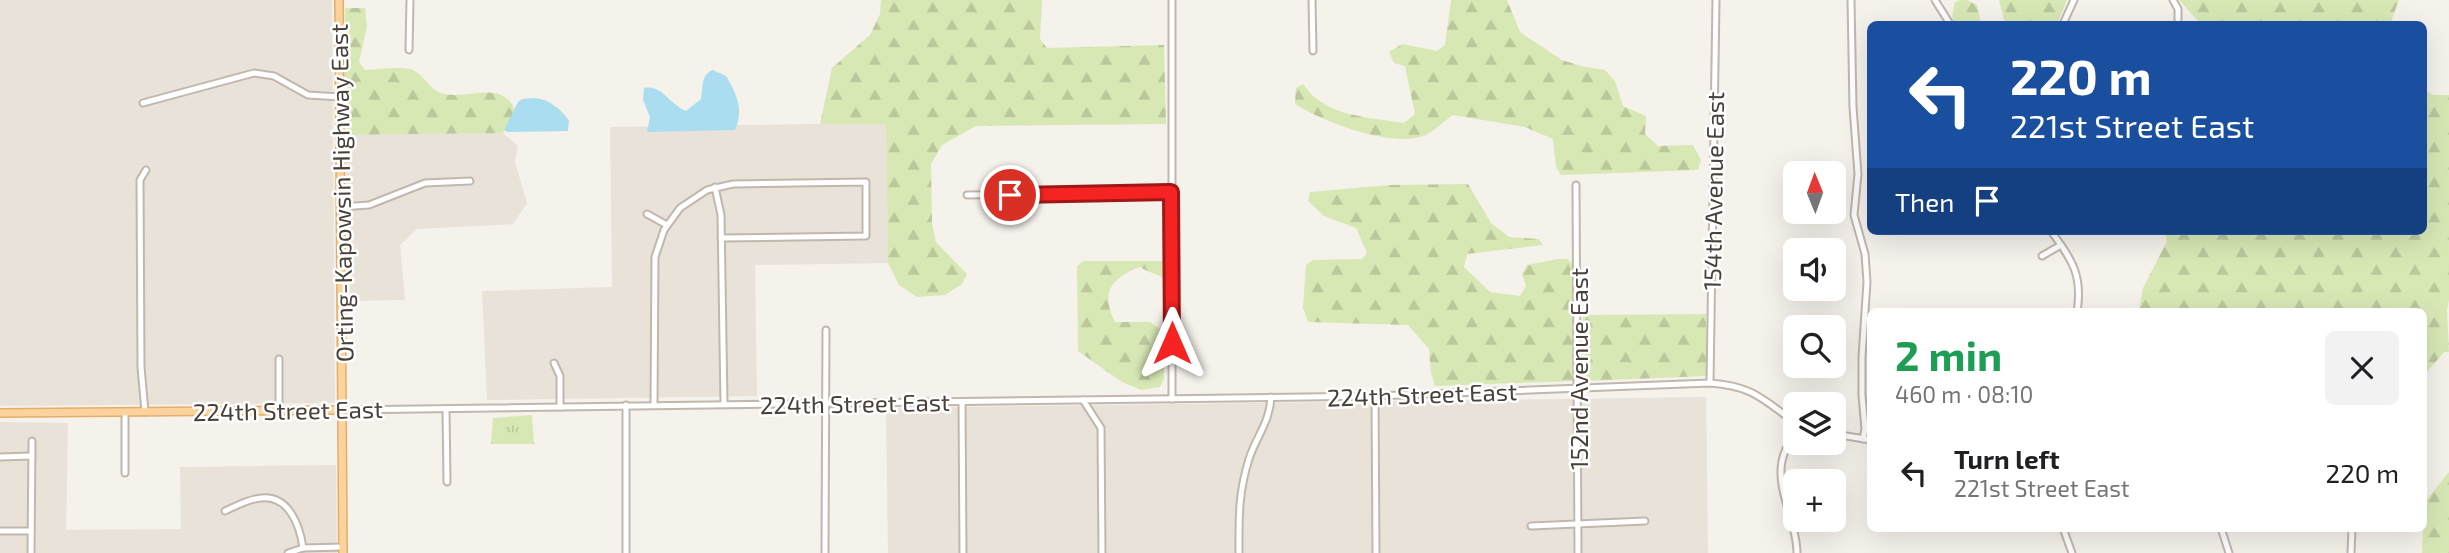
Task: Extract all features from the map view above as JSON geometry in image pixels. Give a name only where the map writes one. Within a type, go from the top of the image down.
[{"type":"main road","name":"Orting-Kapowsin Highway East","points":[[339,0],[343,550]]},
{"type":"main road","name":"224th Street East","points":[[0,413],[343,410]]},
{"type":"street","points":[[409,50],[410,0]]},
{"type":"street","points":[[1172,0],[1172,399]]},
{"type":"street","points":[[1312,0],[1313,51]]},
{"type":"street","name":"154th Avenue East","points":[[1710,383],[1716,0]]},
{"type":"street","points":[[1851,0],[1853,107],[1858,174],[1854,215],[1865,254],[1867,282],[1862,357],[1865,429],[1863,439]]},
{"type":"street","points":[[1935,0],[1948,21]]},
{"type":"street","points":[[2064,21],[2074,0]]},
{"type":"street","points":[[2173,0],[2178,9],[2179,21]]},
{"type":"street","points":[[143,103],[254,73],[274,76],[308,95],[340,97]]},
{"type":"street","points":[[145,412],[141,367],[140,180],[146,170]]},
{"type":"street","points":[[341,207],[369,205],[425,183],[470,181]]},
{"type":"street","points":[[654,405],[654,267],[657,247],[667,225],[688,201],[715,187],[742,184],[866,182],[866,236],[721,238]]},
{"type":"street","name":"152nd Avenue East","points":[[1576,185],[1578,553]]},
{"type":"street","points":[[715,187],[720,205],[724,404]]},
{"type":"street","points":[[967,195],[1171,192]]},
{"type":"street","points":[[648,214],[667,225]]},
{"type":"street","points":[[2054,235],[2079,282],[2077,308]]},
{"type":"street","points":[[2042,256],[2061,245]]},
{"type":"street","points":[[825,553],[826,330]]},
{"type":"street","points":[[279,359],[279,411]]},
{"type":"street","points":[[554,363],[560,376],[560,407]]},
{"type":"street","name":"224th Street East","points":[[343,410],[1375,396],[1728,383],[1747,389],[1783,413]]},
{"type":"street","points":[[1375,396],[1376,553]]},
{"type":"street","points":[[1239,553],[1240,493],[1253,450],[1268,420],[1272,397]]},
{"type":"street","points":[[1083,400],[1101,428],[1102,553]]},
{"type":"street","points":[[962,402],[963,553]]},
{"type":"street","points":[[626,405],[626,553]]},
{"type":"street","points":[[446,409],[447,482]]},
{"type":"street","points":[[125,412],[125,473]]},
{"type":"street","points":[[1846,436],[1867,440]]},
{"type":"street","points":[[31,553],[32,441]]},
{"type":"street","points":[[1784,455],[1781,475],[1797,540],[1797,553]]},
{"type":"street","points":[[0,457],[32,456]]},
{"type":"street","points":[[225,511],[255,499],[271,499],[287,509],[296,519],[303,548]]},
{"type":"street","points":[[1531,526],[1645,521]]},
{"type":"street","points":[[0,531],[32,531]]},
{"type":"street","points":[[2064,532],[2072,553]]},
{"type":"street","points":[[2222,532],[2229,553]]},
{"type":"street","points":[[2351,553],[2352,532]]},
{"type":"street","points":[[288,553],[303,548],[343,550]]},
{"type":"shaded area","points":[[0,0],[332,0],[335,403],[0,406]]},
{"type":"shaded area","points":[[886,123],[888,263],[755,265],[757,396],[487,400],[482,291],[612,287],[610,127]]},
{"type":"shaded area","points":[[503,133],[518,146],[515,162],[527,203],[513,224],[417,229],[400,245],[405,300],[347,301],[345,135]]},
{"type":"shaded area","points":[[1706,397],[1708,553],[888,553],[886,408]]},
{"type":"shaded area","points":[[0,422],[68,423],[66,530],[181,529],[180,467],[336,465],[337,553],[0,553]]},
{"type":"green space","points":[[881,0],[1042,0],[1040,39],[1047,48],[1164,45],[1166,124],[976,126],[942,145],[931,164],[932,223],[936,242],[967,274],[962,284],[945,295],[917,297],[899,285],[888,263],[886,124],[820,124],[832,68],[870,35],[880,14]]},
{"type":"green space","points":[[1451,0],[1507,0],[1520,32],[1562,60],[1605,70],[1615,81],[1623,106],[1646,116],[1645,134],[1658,146],[1693,145],[1701,160],[1698,170],[1561,175],[1556,167],[1553,139],[1525,127],[1453,115],[1426,135],[1396,139],[1359,132],[1295,104],[1296,88],[1303,84],[1312,95],[1335,109],[1362,117],[1404,123],[1415,114],[1405,66],[1394,63],[1389,52],[1402,44],[1437,51],[1445,45]]},
{"type":"green space","points":[[1967,0],[1977,5],[1980,21],[1954,21],[1952,17],[1955,2]]},
{"type":"green space","points":[[1999,0],[2067,0],[2058,21],[2004,20]]},
{"type":"green space","points":[[2179,0],[2399,0],[2391,21],[2198,21]]},
{"type":"green space","points":[[345,8],[365,8],[367,26],[359,62],[365,70],[411,69],[440,93],[494,93],[502,96],[515,110],[503,133],[345,135]]},
{"type":"green space","points":[[2427,92],[2433,95],[2449,95],[2449,352],[2444,352],[2428,371],[2427,308],[2140,308],[2143,288],[2167,241],[2165,235],[2427,235]]},
{"type":"green space","points":[[1468,184],[1491,223],[1509,237],[1539,239],[1543,245],[1467,254],[1464,267],[1490,292],[1520,296],[1526,286],[1522,274],[1527,265],[1568,259],[1574,267],[1574,381],[1435,386],[1429,349],[1408,325],[1308,322],[1303,307],[1306,265],[1313,260],[1362,259],[1367,253],[1356,228],[1324,216],[1308,201],[1310,192],[1389,185]]},
{"type":"green space","points":[[1084,261],[1164,261],[1166,279],[1139,267],[1115,282],[1108,302],[1115,322],[1150,322],[1164,332],[1164,379],[1160,387],[1141,390],[1122,382],[1078,351],[1077,266]]},
{"type":"green space","points":[[1706,314],[1706,376],[1582,381],[1583,315]]},
{"type":"green space","points":[[532,415],[534,444],[491,444],[493,418]]},
{"type":"green space","points":[[2449,472],[2449,553],[2422,553],[2423,532],[2427,532],[2427,499]]},
{"type":"water","points":[[713,70],[726,76],[736,96],[739,116],[735,130],[647,132],[650,117],[643,100],[644,88],[656,89],[686,111],[701,99],[704,78]]},
{"type":"water","points":[[534,98],[554,105],[562,112],[569,121],[568,131],[504,130],[518,102]]},
{"type":"route","points":[[1010,195],[1171,192],[1172,343]]}]
